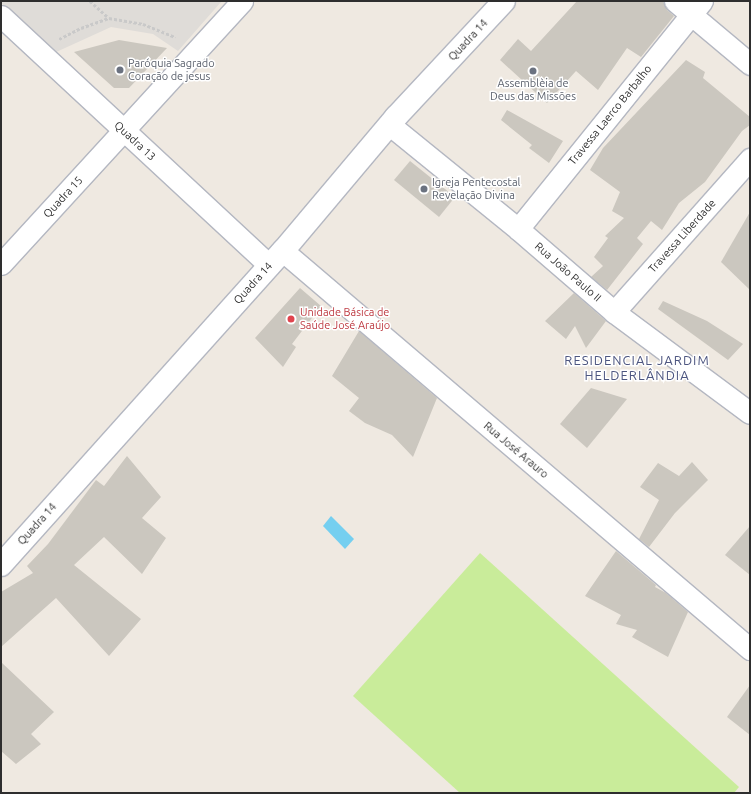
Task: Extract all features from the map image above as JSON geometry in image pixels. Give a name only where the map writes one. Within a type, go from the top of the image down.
[{"type":"street","points":[[124,131],[242,1]]},
{"type":"street","name":"Quadra 14","points":[[1,565],[276,258],[390,125],[504,1]]},
{"type":"street","points":[[690,5],[750,64]]},
{"type":"street","name":"Travessa Laerco Barbalho","points":[[518,229],[690,5]]},
{"type":"street","name":"Quadra 13","points":[[1,16],[124,131],[276,258]]},
{"type":"street","name":"Rua João Paulo II","points":[[390,125],[518,229],[614,312],[750,413]]},
{"type":"street","name":"Quadra 15","points":[[1,264],[124,131]]},
{"type":"street","name":"Travessa Liberdade","points":[[614,312],[750,159]]},
{"type":"street","name":"Rua José Arauro","points":[[276,258],[750,648]]},
{"type":"path","points":[[90,1],[109,18]]},
{"type":"path","points":[[53,42],[81,28],[109,18],[143,24],[175,38],[180,33]]},
{"type":"green space","points":[[480,553],[739,787],[734,793],[460,793],[353,696]]},
{"type":"shaded area","points":[[2,1],[221,2],[178,51],[153,34],[111,27],[54,53],[1,3]]},
{"type":"water","points":[[331,516],[354,539],[345,549],[323,526]]},
{"type":"building","points":[[577,1],[663,1],[667,10],[674,16],[641,57],[627,48],[598,90],[576,71],[547,103],[500,60],[518,39],[531,51]]},
{"type":"building","name":"Paróquia Sagrado Coração de jesus","points":[[119,40],[167,48],[129,88],[114,88],[74,52]]},
{"type":"building","points":[[686,60],[705,72],[703,78],[750,117],[750,125],[742,131],[705,182],[679,203],[662,230],[651,221],[637,238],[643,244],[607,290],[591,277],[603,266],[594,257],[608,238],[605,236],[624,218],[612,211],[620,192],[590,170],[603,148]]},
{"type":"building","points":[[507,110],[563,141],[549,163],[529,148],[532,145],[501,120]]},
{"type":"building","name":"Igreja Pentecostal Revelação Divina","points":[[410,161],[455,197],[439,217],[394,180]]},
{"type":"building","points":[[750,212],[750,290],[721,262]]},
{"type":"building","name":"Unidade Básica de Saúde José Araújo","points":[[300,288],[321,306],[292,344],[296,347],[283,367],[255,338]]},
{"type":"building","points":[[574,293],[606,321],[586,348],[575,326],[566,339],[545,321]]},
{"type":"building","points":[[663,301],[707,321],[743,344],[728,360],[658,309]]},
{"type":"building","points":[[359,331],[437,398],[413,457],[392,435],[365,423],[349,411],[359,398],[332,376]]},
{"type":"building","points":[[591,388],[627,399],[587,448],[560,424]]},
{"type":"building","points":[[127,456],[161,497],[142,518],[166,538],[142,574],[104,537],[74,565],[141,619],[109,656],[56,598],[1,647],[1,592],[33,573],[27,566],[48,544],[96,480],[104,486]]},
{"type":"building","points":[[692,462],[708,480],[675,513],[649,547],[639,539],[659,500],[640,487],[658,463],[679,476]]},
{"type":"building","points":[[750,526],[750,575],[725,555]]},
{"type":"building","points":[[616,551],[656,585],[655,587],[666,593],[688,612],[668,657],[632,637],[637,630],[616,624],[621,615],[585,596]]},
{"type":"building","points":[[1,662],[54,712],[31,734],[41,744],[16,764],[1,751]]},
{"type":"building","points":[[750,685],[750,735],[727,717]]},
{"type":"place","name":"Paróquia Sagrado Coração de jesus","points":[[120,70]]},
{"type":"place","name":"Assemblèia de Deus das Missões","points":[[533,71]]},
{"type":"place","name":"Igreja Pentecostal Revelação Divina","points":[[424,189]]},
{"type":"place","name":"Unidade Básica de Saúde José Araújo","points":[[291,319]]},
{"type":"district","name":"RESIDENCIAL JARDIM HELDERLÂNDIA","points":[[637,368]]}]
